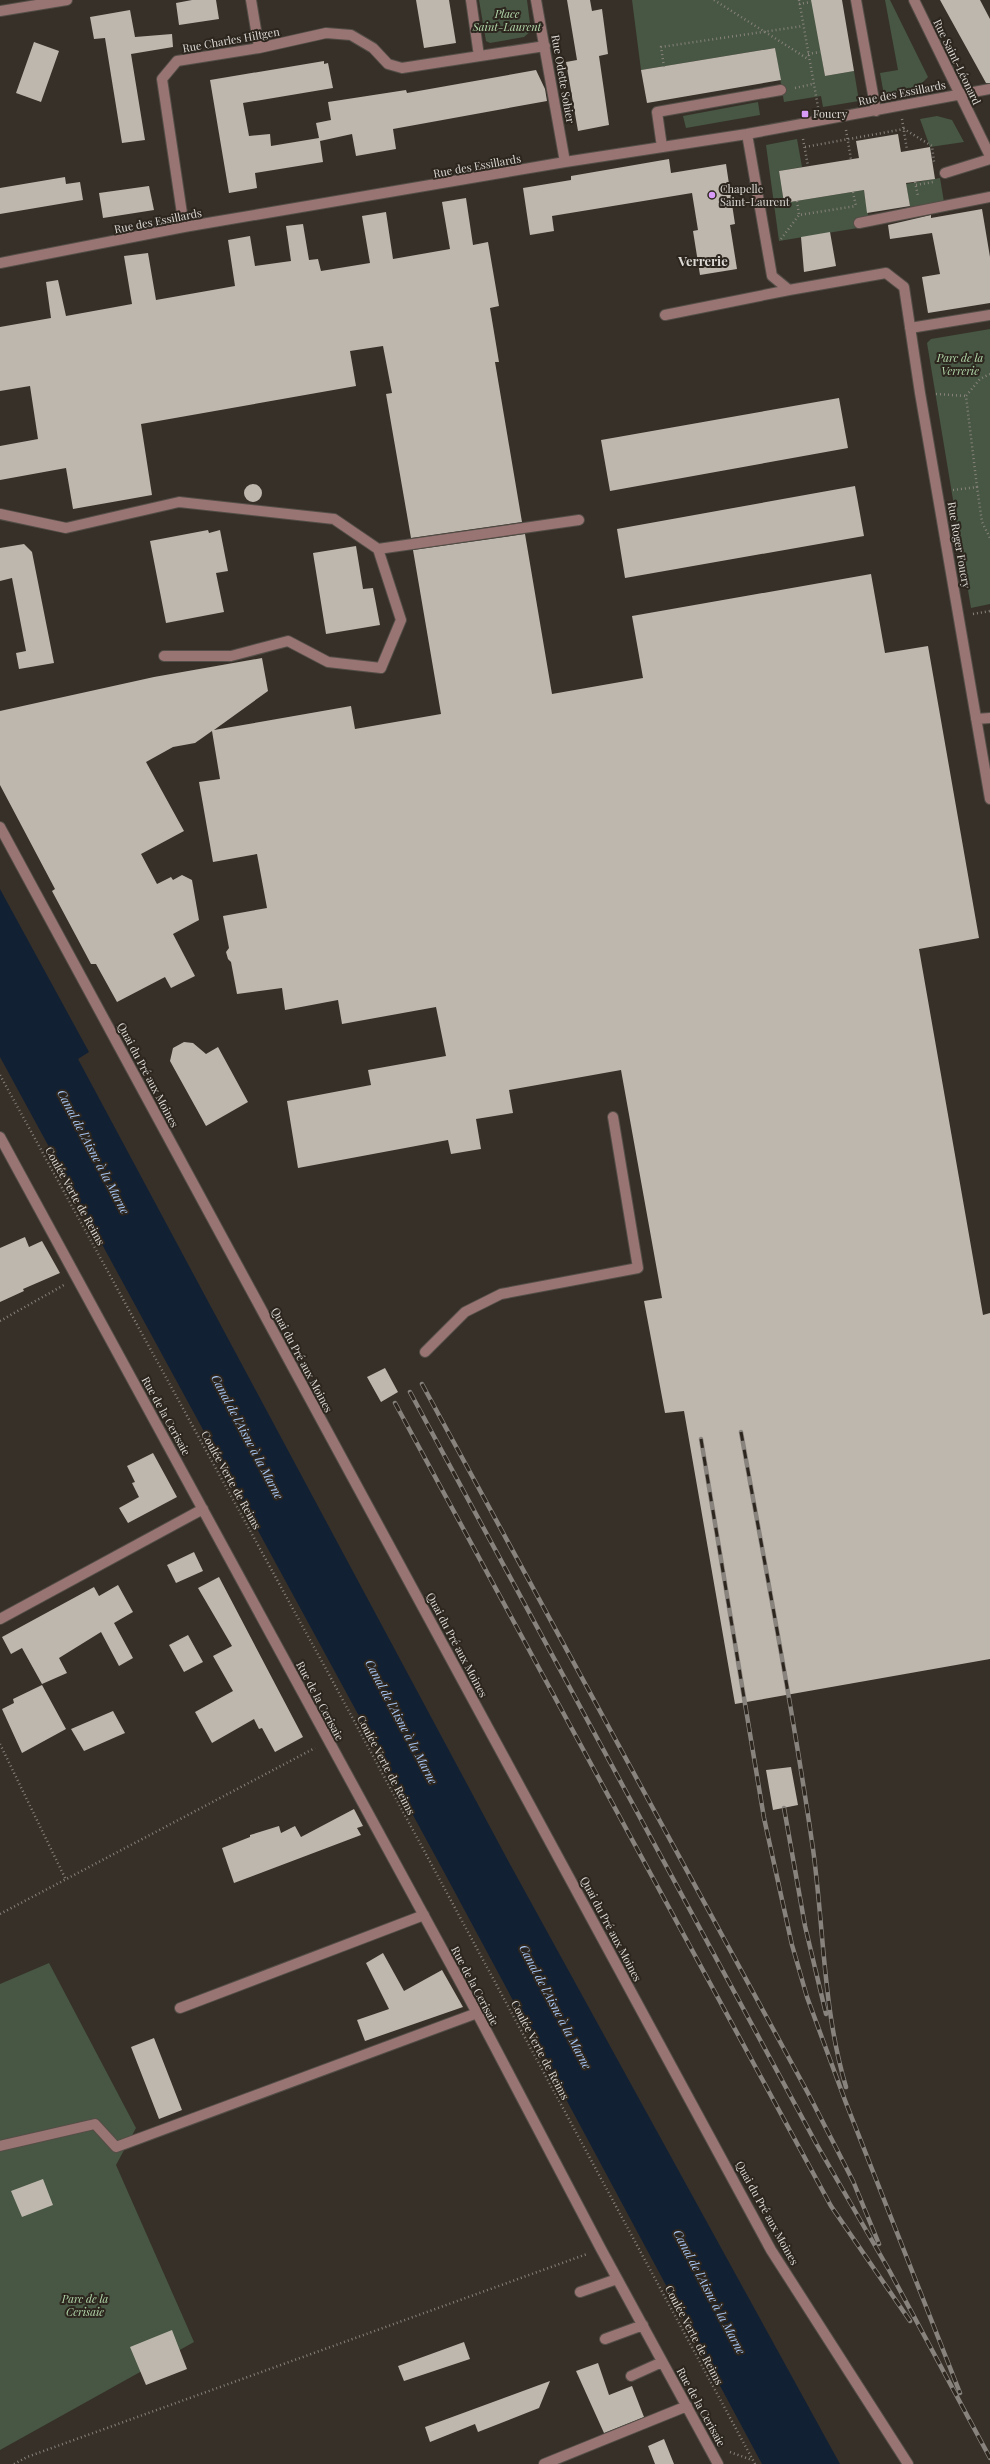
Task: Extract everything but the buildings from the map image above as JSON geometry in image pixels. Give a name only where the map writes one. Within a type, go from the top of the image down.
[{"type":"street","points":[[0,11],[67,0]]},
{"type":"street","points":[[251,0],[259,48]]},
{"type":"street","points":[[471,0],[479,56],[545,46]]},
{"type":"street","name":"Rue Odette Sohier","points":[[536,0],[565,162]]},
{"type":"street","points":[[856,0],[876,111]]},
{"type":"street","name":"Rue Saint-Léonard","points":[[914,0],[958,94],[990,157]]},
{"type":"street","name":"Rue Charles Hiltgen","points":[[184,228],[162,79],[177,61],[259,48],[326,33],[351,35],[372,48],[388,64],[402,68],[479,56]]},
{"type":"street","name":"Rue des Essillards","points":[[0,263],[184,228],[565,162],[801,125],[990,89]]},
{"type":"street","points":[[662,147],[657,112],[781,90]]},
{"type":"street","points":[[747,134],[772,276],[789,290]]},
{"type":"street","points":[[945,173],[990,157]]},
{"type":"street","points":[[858,223],[990,197]]},
{"type":"street","name":"Rue Roger Foucry","points":[[665,315],[789,290],[886,273],[904,287],[920,393],[976,719],[987,766],[990,799]]},
{"type":"street","points":[[910,328],[990,316]]},
{"type":"street","points":[[0,514],[66,528],[179,502],[334,519],[378,549],[401,620],[381,668],[328,662],[288,641],[231,656],[164,656]]},
{"type":"street","points":[[378,549],[579,520]]},
{"type":"street","points":[[976,719],[990,718]]},
{"type":"street","name":"Quai du Pré aux Moines","points":[[0,828],[771,2250],[908,2464]]},
{"type":"street","points":[[425,1352],[465,1312],[501,1294],[638,1268],[613,1117]]},
{"type":"street","name":"Rue de la Cerisaie","points":[[0,1137],[424,1915],[617,2279],[718,2464]]},
{"type":"street","points":[[0,1619],[203,1509]]},
{"type":"street","points":[[180,2008],[424,1915]]},
{"type":"street","points":[[0,2146],[95,2124],[116,2147],[477,2013]]},
{"type":"street","points":[[580,2292],[617,2279]]},
{"type":"street","points":[[605,2339],[643,2325]]},
{"type":"street","name":"Rue de la Cerisaie","points":[[631,2376],[662,2362]]},
{"type":"street","points":[[544,2464],[687,2406]]},
{"type":"path","points":[[714,0],[808,59]]},
{"type":"path","points":[[811,2],[799,2],[808,59],[821,121]]},
{"type":"path","points":[[664,67],[661,47],[803,26]]},
{"type":"path","points":[[808,54],[820,52]]},
{"type":"path","points":[[900,106],[907,150]]},
{"type":"path","points":[[844,117],[850,159]]},
{"type":"path","points":[[801,125],[808,166]]},
{"type":"path","points":[[805,147],[904,129],[932,146],[935,166]]},
{"type":"path","points":[[916,185],[938,181]]},
{"type":"path","points":[[768,257],[799,215],[797,201]]},
{"type":"path","points":[[799,215],[856,206]]},
{"type":"path","points":[[990,374],[980,379],[966,396],[982,522],[990,538]]},
{"type":"path","points":[[920,393],[966,396]]},
{"type":"path","points":[[937,489],[977,487]]},
{"type":"path","name":"Coulée Verte de Reims","points":[[0,1075],[328,1673],[754,2464]]},
{"type":"path","points":[[0,1321],[77,1278]]},
{"type":"path","points":[[0,1914],[328,1741]]},
{"type":"path","points":[[0,1744],[66,1880]]},
{"type":"path","points":[[14,2464],[27,2457],[601,2249]]},
{"type":"green space","name":"Place Saint-Laurent","points":[[479,0],[527,0],[531,31],[524,37],[490,43],[486,41]]},
{"type":"green space","points":[[632,0],[812,0],[825,76],[854,71],[859,101],[823,107],[821,96],[784,102],[775,48],[641,70]]},
{"type":"green space","points":[[885,0],[890,0],[928,77],[918,87],[884,95],[880,73],[898,70]]},
{"type":"green space","points":[[758,102],[760,115],[686,128],[683,116]]},
{"type":"green space","points":[[937,116],[952,120],[964,142],[930,147],[920,119]]},
{"type":"green space","points":[[797,139],[802,167],[779,171],[784,203],[864,190],[870,226],[779,241],[766,145]]},
{"type":"green space","points":[[940,178],[944,202],[910,207],[906,184]]},
{"type":"green space","name":"Parc de la Verrerie","points":[[990,329],[990,604],[971,608],[927,343],[931,339]]},
{"type":"green space","name":"Parc de la Cerisaie","points":[[49,1963],[136,2128],[116,2165],[194,2342],[0,2450],[0,1984]]},
{"type":"water","name":"Canal de l'Aisne à la Marne","points":[[0,889],[89,1052],[78,1059],[511,1866],[840,2464],[762,2464],[444,1872],[0,1057]]},
{"type":"railway","points":[[422,1384],[809,2095],[853,2181],[879,2244]]},
{"type":"railway","points":[[410,1392],[817,2145],[889,2270],[990,2458]]},
{"type":"railway","points":[[395,1403],[831,2206],[910,2321]]},
{"type":"railway","points":[[741,1432],[797,1745],[817,1879],[828,1999],[838,2058],[846,2087]]},
{"type":"railway","points":[[701,1439],[764,1818],[792,1945],[807,1997],[846,2103],[960,2393]]},
{"type":"railway","points":[[784,1808],[805,1926],[826,2014]]},
{"type":"place","name":"Foucry","points":[[805,114]]},
{"type":"place","name":"Chapelle Saint-Laurent","points":[[712,195]]},
{"type":"district","name":"Verrerie","points":[[703,261]]}]
